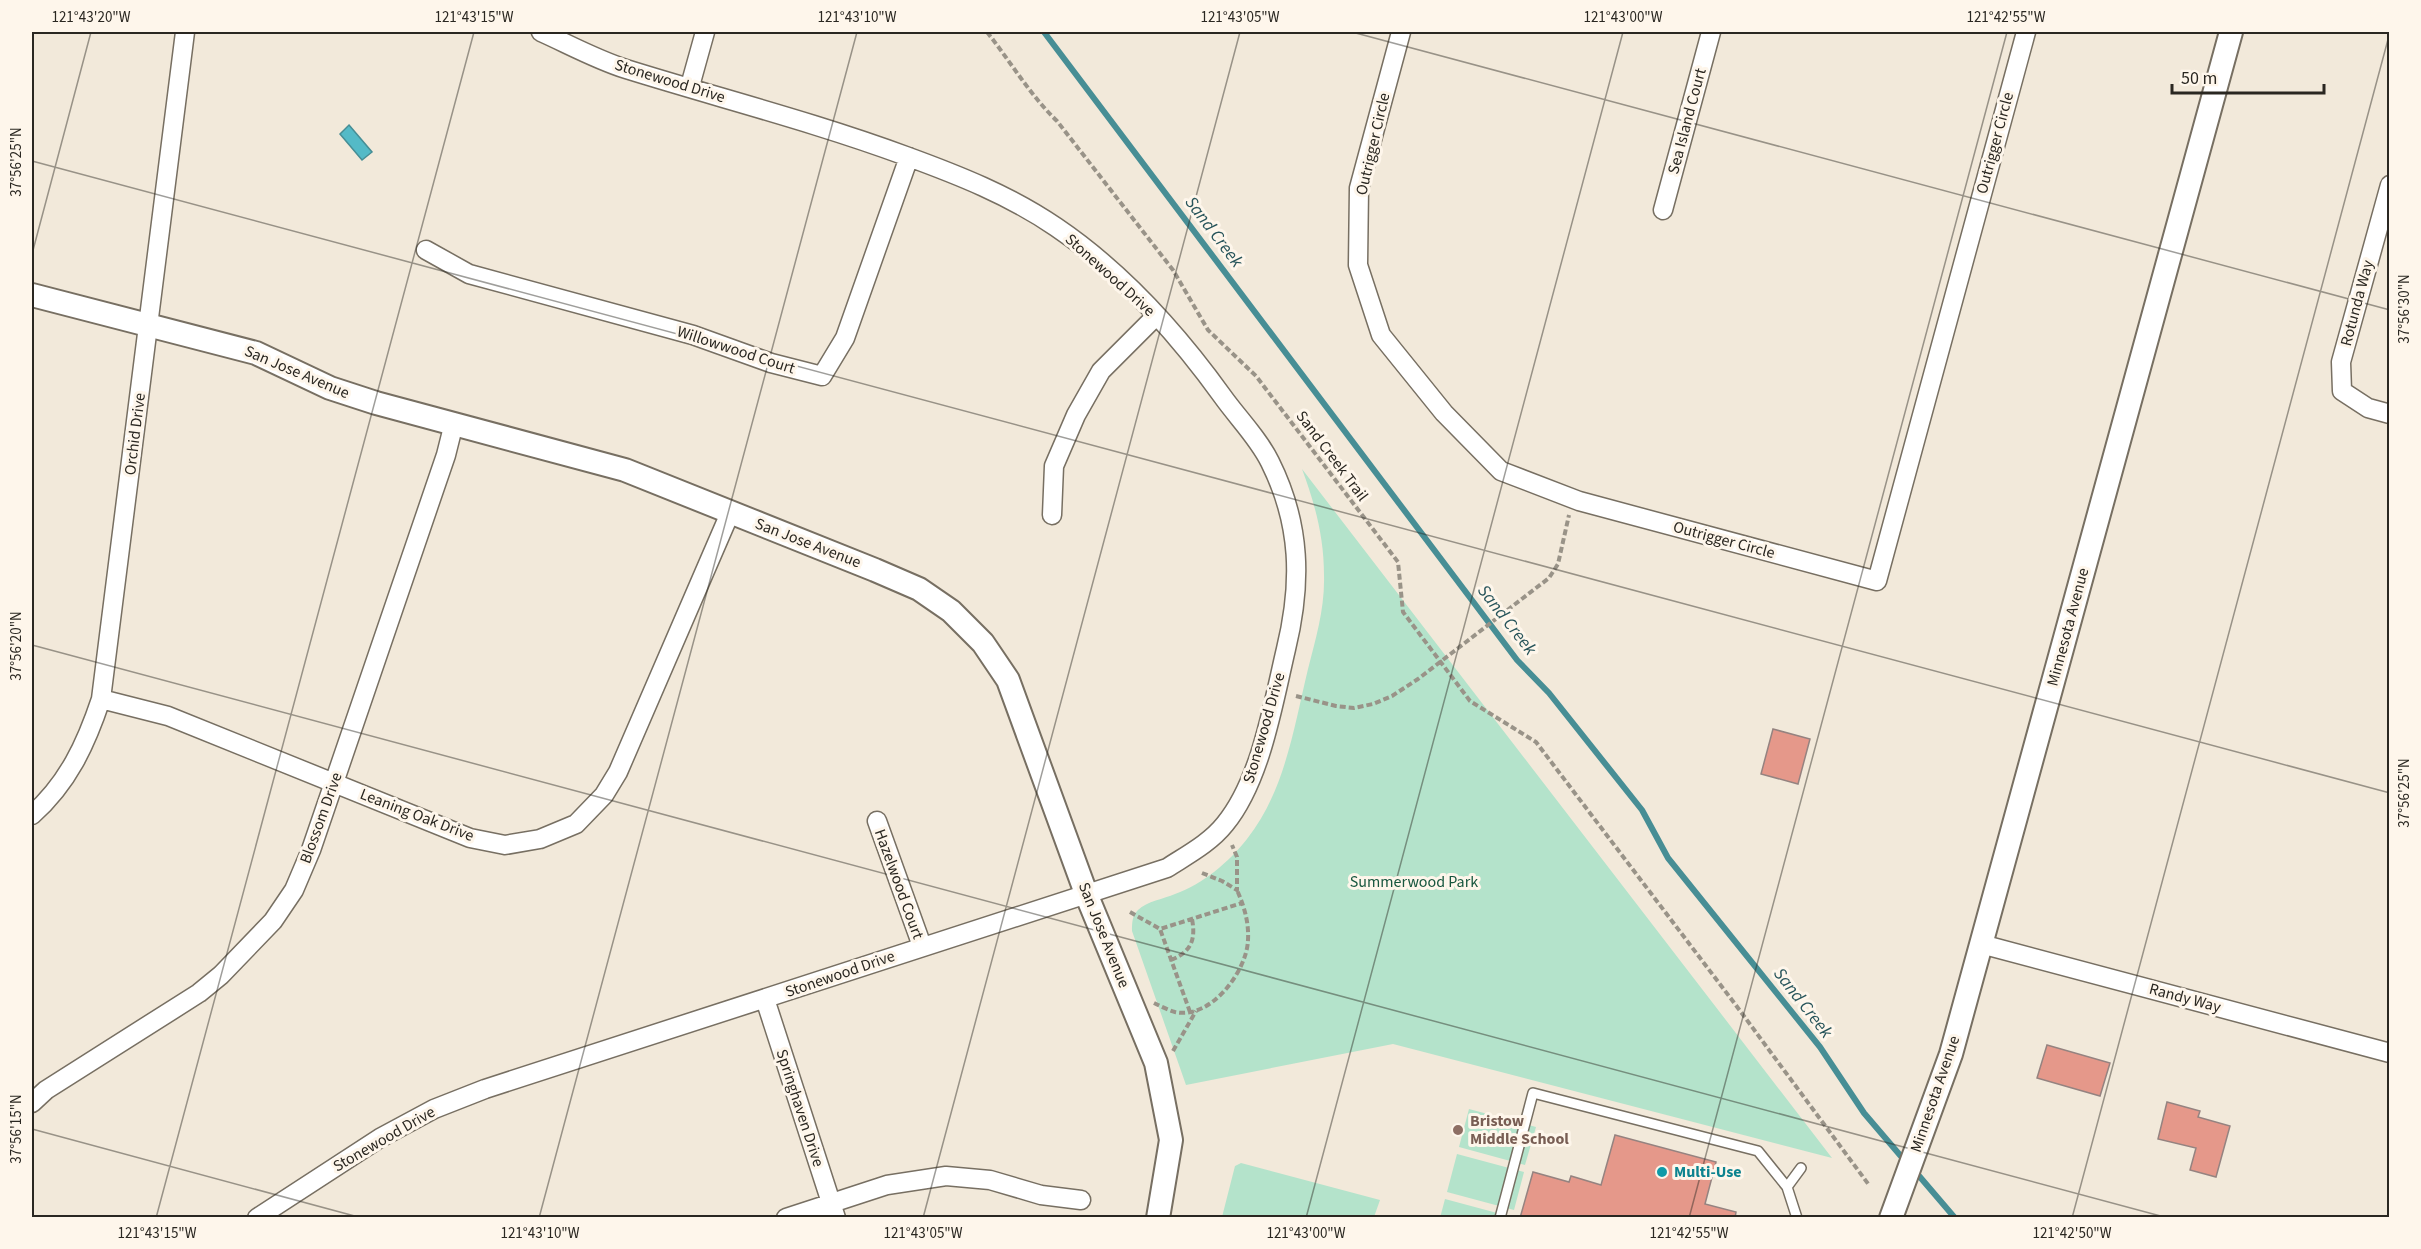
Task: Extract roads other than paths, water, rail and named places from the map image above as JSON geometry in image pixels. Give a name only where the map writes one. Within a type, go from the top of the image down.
[{"type":"street","name":"Orchid Drive","points":[[32,815],[48,800],[71,771],[89,733],[101,699],[185,32]]},
{"type":"street","name":"Stonewood Drive","points":[[264,1216],[380,1138],[434,1109],[485,1089],[922,946],[1087,896],[1167,868],[1200,847],[1225,825],[1249,786],[1296,600],[1297,556],[1288,506],[1269,460],[1214,385],[1156,316],[1094,256],[1055,226],[1000,194],[948,170],[861,139],[690,86],[622,68],[540,32]]},
{"type":"street","points":[[690,86],[705,32]]},
{"type":"street","name":"Outrigger Circle","points":[[1401,32],[1359,188],[1358,265],[1381,335],[1444,413],[1502,471],[1572,499],[1877,581],[2026,32]]},
{"type":"street","name":"Sea Island Court","points":[[1664,210],[1711,32]]},
{"type":"street","name":"Minnesota Avenue","points":[[1894,1208],[1951,1054],[2231,32]]},
{"type":"street","name":"Willowwood Court","points":[[426,250],[469,274],[693,335],[771,363],[822,376],[845,338],[909,157]]},
{"type":"street","name":"Rotunda Way","points":[[2390,185],[2341,362],[2342,391],[2368,408],[2390,414]]},
{"type":"street","name":"San Jose Avenue","points":[[32,295],[256,352],[330,388],[376,403],[625,470],[919,589],[951,611],[983,643],[1008,680],[1087,896],[1156,1063],[1171,1140],[1158,1218]]},
{"type":"street","points":[[1052,514],[1054,466],[1076,415],[1101,371],[1156,316]]},
{"type":"street","name":"Blossom Drive","points":[[32,1103],[46,1090],[199,993],[273,921],[294,890],[334,782],[446,455],[454,423]]},
{"type":"street","name":"Leaning Oak Drive","points":[[101,699],[168,716],[470,838],[505,845],[540,839],[576,824],[604,795],[618,772],[730,513]]},
{"type":"street","name":"Hazelwood Court","points":[[877,821],[922,946]]},
{"type":"street","name":"Randy Way","points":[[1981,944],[2390,1053]]},
{"type":"street","name":"Springhaven Drive","points":[[765,999],[833,1210]]},
{"type":"street","points":[[786,1218],[833,1210],[897,1182],[946,1176],[990,1180],[1041,1195],[1081,1200]]},
{"type":"lane","points":[[1500,1218],[1533,1093],[1758,1151],[1787,1187],[1797,1218]]},
{"type":"lane","points":[[1787,1187],[1801,1168]]},
{"type":"water","points":[[349,125],[372,152],[362,160],[340,134]]},
{"type":"waterway","name":"Sand Creek","points":[[1044,32],[1517,660],[1549,693],[1642,810],[1668,858],[1820,1047],[1864,1113],[1905,1161]]},
{"type":"waterway","name":"Sand Creek","points":[[1914,1170],[1955,1218]]},
{"type":"place","name":"Bristow Middle School","points":[[1458,1130]]},
{"type":"place","name":"Multi-Use","points":[[1662,1172]]},
{"type":"park label","name":"Summerwood Park","points":[[1414,882]]}]
